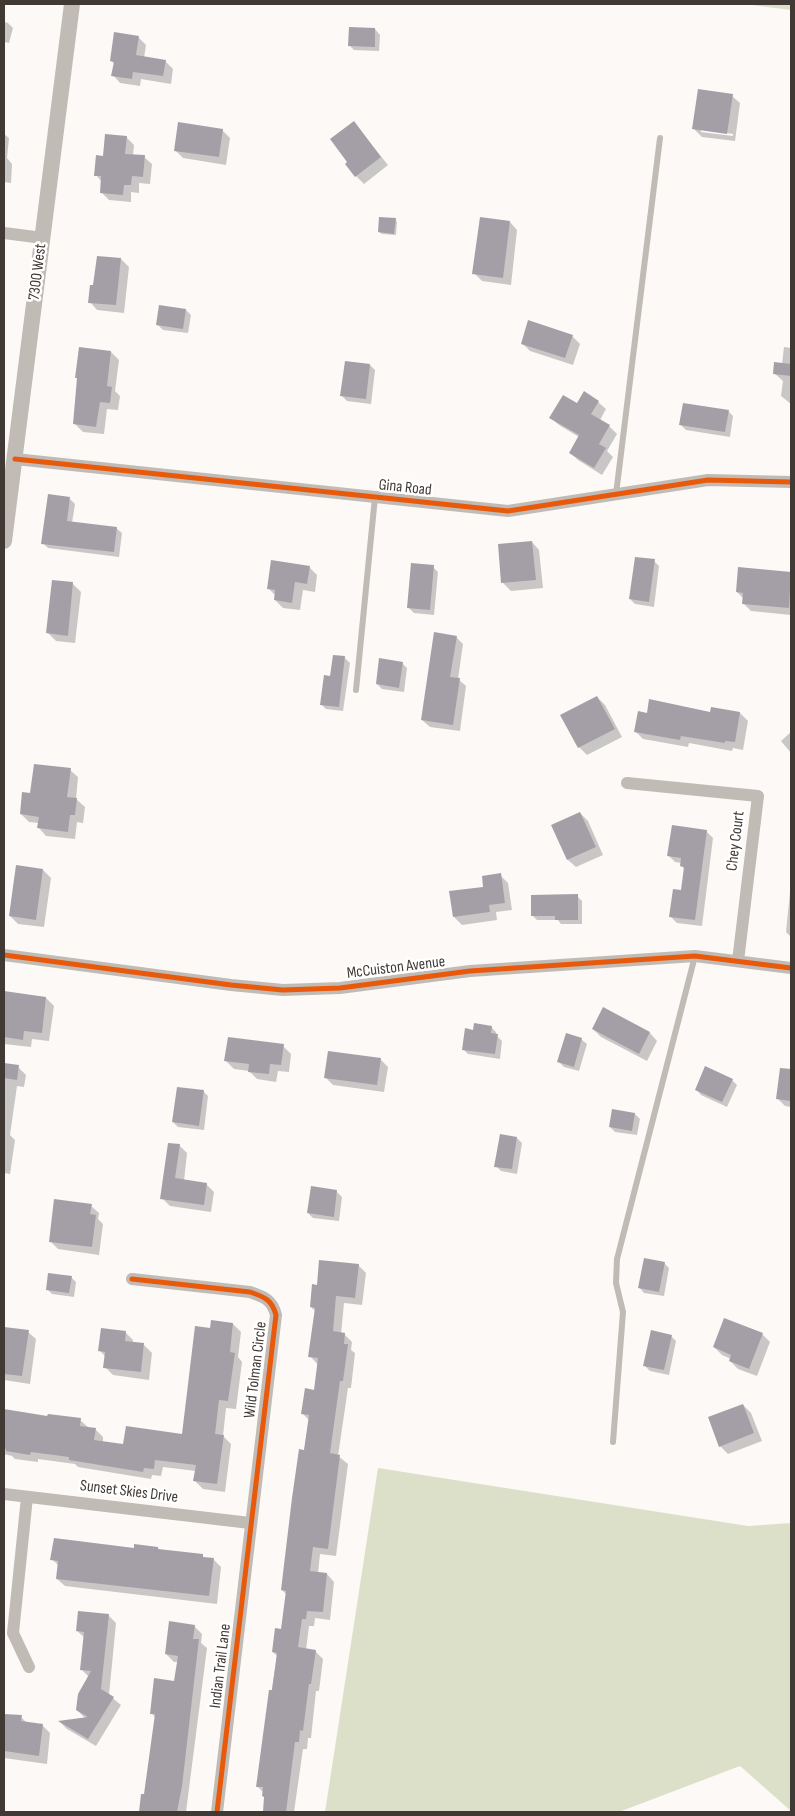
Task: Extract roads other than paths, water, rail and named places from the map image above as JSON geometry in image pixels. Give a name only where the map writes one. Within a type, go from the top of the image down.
[{"type":"street","name":"7300 West","points":[[4,541],[72,4]]},
{"type":"street","points":[[4,233],[42,238]]},
{"type":"street","name":"Gina Road","points":[[15,459],[508,511],[708,480],[791,482]]},
{"type":"street","name":"Chey Court","points":[[627,783],[758,796],[738,961]]},
{"type":"street","name":"McCuiston Avenue","points":[[4,955],[231,985],[283,990],[340,988],[470,972],[696,956],[791,968]]},
{"type":"street","name":"Wild Tolman Circle","points":[[132,1279],[250,1292],[268,1299],[273,1306],[276,1315],[250,1522]]},
{"type":"street","name":"Sunset Skies Drive","points":[[4,1494],[250,1522]]},
{"type":"street","points":[[28,1497],[12,1633],[29,1667]]},
{"type":"street","name":"Indian Trail Lane","points":[[217,1812],[250,1522]]},
{"type":"lane","points":[[616,494],[660,138]]},
{"type":"lane","points":[[356,690],[375,497]]},
{"type":"lane","points":[[613,1442],[623,1312],[616,1283],[617,1259],[696,956]]}]
